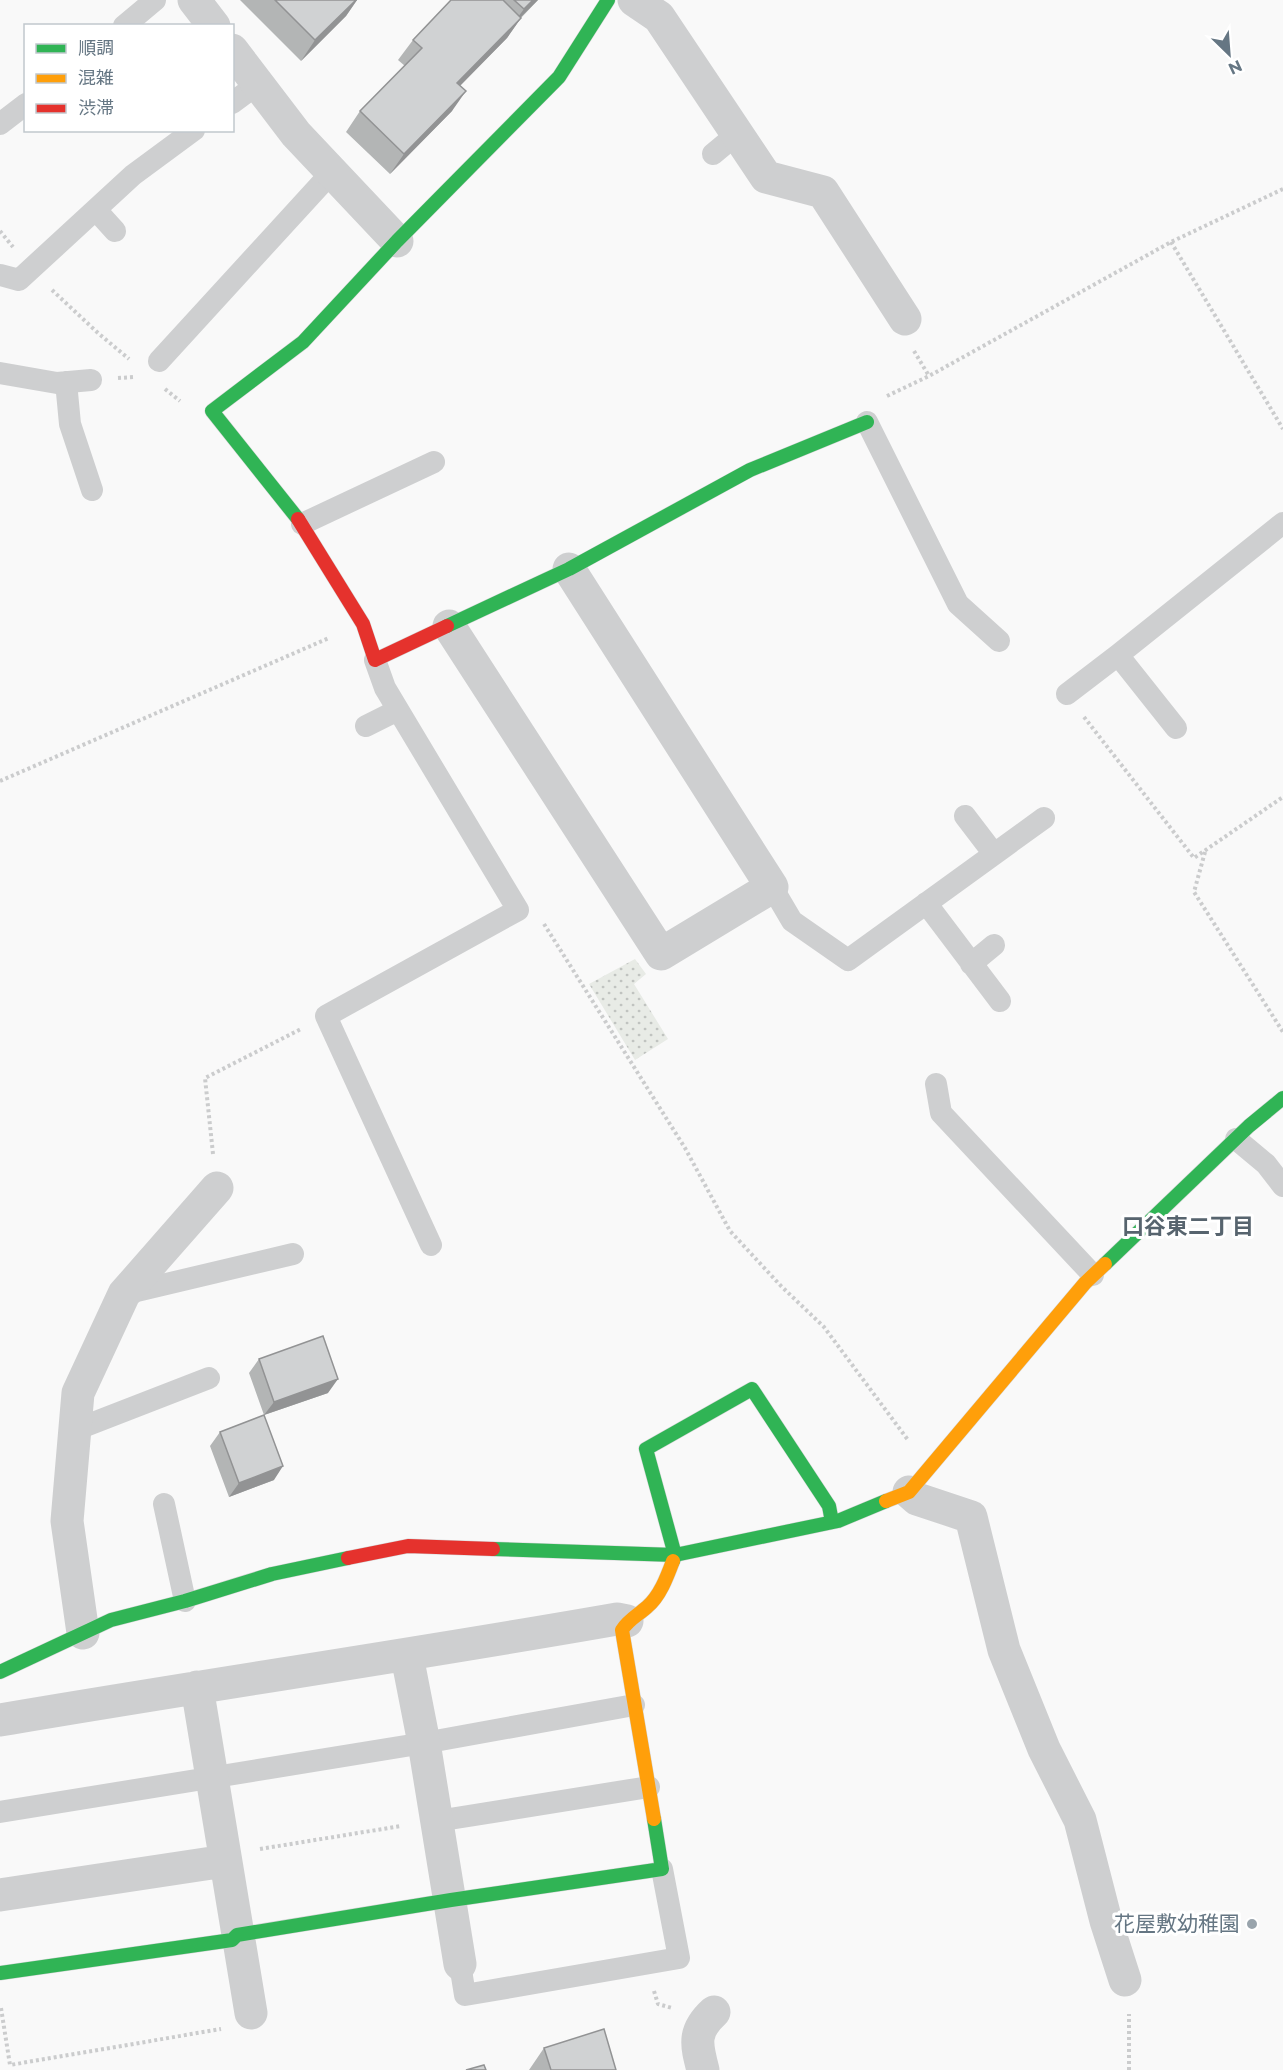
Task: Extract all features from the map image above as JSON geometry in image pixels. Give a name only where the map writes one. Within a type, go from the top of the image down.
[{"type":"street","points":[[194,0],[212,24]]},
{"type":"street","points":[[608,0],[559,77],[397,241],[303,342],[212,411],[302,524],[363,624],[375,660],[569,569],[750,470],[867,422]]},
{"type":"street","points":[[634,0],[659,16],[766,177],[823,192],[905,320]]},
{"type":"street","points":[[234,57],[245,94],[296,134],[397,241]]},
{"type":"street","points":[[449,626],[661,954],[772,887],[569,569]]},
{"type":"street","points":[[0,1672],[111,1620],[185,1601],[272,1574],[408,1546],[675,1555],[832,1522],[919,1481],[1093,1275],[1236,1139],[1283,1098]]},
{"type":"street","points":[[83,1633],[68,1521],[78,1393],[124,1294],[217,1188]]},
{"type":"street","points":[[0,1973],[232,1940],[237,1935],[662,1869],[622,1630],[627,1621],[648,1607],[672,1567],[675,1555],[646,1449],[752,1389],[829,1506],[832,1522]]},
{"type":"street","points":[[919,1481],[917,1499],[971,1517],[1004,1650],[1044,1749],[1080,1820],[1106,1921],[1125,1980]]},
{"type":"street","points":[[0,1720],[196,1687],[407,1656],[617,1619],[627,1621]]},
{"type":"street","points":[[407,1656],[424,1743],[460,1964]]},
{"type":"street","points":[[196,1687],[251,2013]]},
{"type":"street","points":[[0,1895],[224,1858]]},
{"type":"street","points":[[704,2070],[697,2048],[708,2017]]},
{"type":"lane","points":[[126,24],[155,0]]},
{"type":"lane","points":[[0,124],[24,106]]},
{"type":"lane","points":[[0,275],[18,280],[133,175],[191,132]]},
{"type":"lane","points":[[713,154],[737,134]]},
{"type":"lane","points":[[159,372],[332,172]]},
{"type":"lane","points":[[96,210],[115,231]]},
{"type":"lane","points":[[0,373],[57,383],[92,380]]},
{"type":"lane","points":[[66,382],[70,424],[92,490]]},
{"type":"lane","points":[[867,422],[918,548],[958,604],[999,641]]},
{"type":"lane","points":[[302,524],[434,462]]},
{"type":"lane","points":[[1067,694],[1283,523]]},
{"type":"lane","points":[[1118,655],[1176,728]]},
{"type":"lane","points":[[375,660],[385,688],[518,910],[326,1016],[431,1245]]},
{"type":"lane","points":[[366,726],[398,710]]},
{"type":"lane","points":[[965,816],[994,854]]},
{"type":"lane","points":[[772,887],[792,921],[848,960],[1044,818]]},
{"type":"lane","points":[[926,903],[1000,1001]]},
{"type":"lane","points":[[971,964],[994,945]]},
{"type":"lane","points":[[936,1084],[941,1113],[1093,1275]]},
{"type":"lane","points":[[1236,1139],[1266,1164],[1283,1186]]},
{"type":"lane","points":[[124,1294],[293,1254]]},
{"type":"lane","points":[[75,1430],[209,1378]]},
{"type":"lane","points":[[164,1504],[185,1601]]},
{"type":"lane","points":[[0,1812],[424,1743],[634,1705]]},
{"type":"lane","points":[[436,1821],[649,1787]]},
{"type":"lane","points":[[460,1964],[465,1995],[679,1958],[662,1869]]},
{"type":"path","points":[[867,422],[883,398],[929,376],[1171,242],[1283,189]]},
{"type":"path","points":[[0,231],[49,288],[133,362]]},
{"type":"path","points":[[1171,242],[1283,429]]},
{"type":"path","points":[[159,372],[182,402],[212,411]]},
{"type":"path","points":[[0,781],[363,624]]},
{"type":"path","points":[[1067,694],[1194,858],[1283,797]]},
{"type":"path","points":[[1205,851],[1194,892],[1283,1032]]},
{"type":"path","points":[[518,910],[532,906],[685,1148],[730,1231],[781,1286],[824,1327],[919,1481]]},
{"type":"path","points":[[217,1188],[205,1078],[326,1016]]},
{"type":"path","points":[[224,1858],[436,1821]]},
{"type":"path","points":[[648,1964],[658,2004],[696,2016],[708,2017]]},
{"type":"path","points":[[1125,1980],[1130,2012],[1129,2070]]},
{"type":"path","points":[[0,2002],[10,2065],[251,2024],[251,2013]]},
{"type":"shaded area","points":[[635,959],[646,974],[634,984],[668,1039],[635,1060],[589,984]]},
{"type":"building","points":[[275,0],[356,0],[315,40]]},
{"type":"building","points":[[451,0],[503,0],[521,18],[457,83],[466,91],[404,154],[360,111],[422,48],[413,40]]},
{"type":"building","points":[[514,0],[533,0],[524,9]]},
{"type":"building","points":[[323,1336],[338,1379],[274,1402],[259,1359]]},
{"type":"building","points":[[264,1415],[283,1466],[239,1483],[220,1432]]},
{"type":"building","points":[[604,2029],[616,2070],[551,2070],[544,2048]]},
{"type":"building","points":[[484,2065],[486,2070],[466,2070]]},
{"type":"traffic: fast","points":[[298,519],[212,411],[303,342],[397,241],[559,77],[608,0]]},
{"type":"traffic: fast","points":[[447,626],[569,569],[750,470],[867,422]]},
{"type":"traffic: fast","points":[[1105,1264],[1249,1126],[1283,1098]]},
{"type":"traffic: fast","points":[[673,1561],[675,1555],[646,1449],[752,1389],[829,1506],[832,1522]]},
{"type":"traffic: fast","points":[[493,1549],[675,1555],[838,1521],[886,1501]]},
{"type":"traffic: fast","points":[[0,1672],[111,1620],[185,1601],[272,1574],[348,1558]]},
{"type":"traffic: fast","points":[[0,1973],[232,1940],[237,1935],[662,1869],[654,1819]]},
{"type":"traffic: slow","points":[[886,1501],[909,1492],[1085,1283],[1105,1264]]},
{"type":"traffic: slow","points":[[654,1819],[622,1630],[656,1597],[673,1561]]},
{"type":"traffic: jam","points":[[298,519],[363,624],[375,660],[447,626]]},
{"type":"traffic: jam","points":[[348,1558],[408,1546],[493,1549]]},
{"type":"place","name":"花屋敷幼稚園","points":[[1252,1924]]},
{"type":"district","name":"口谷東二丁目","points":[[1188,1226]]}]
